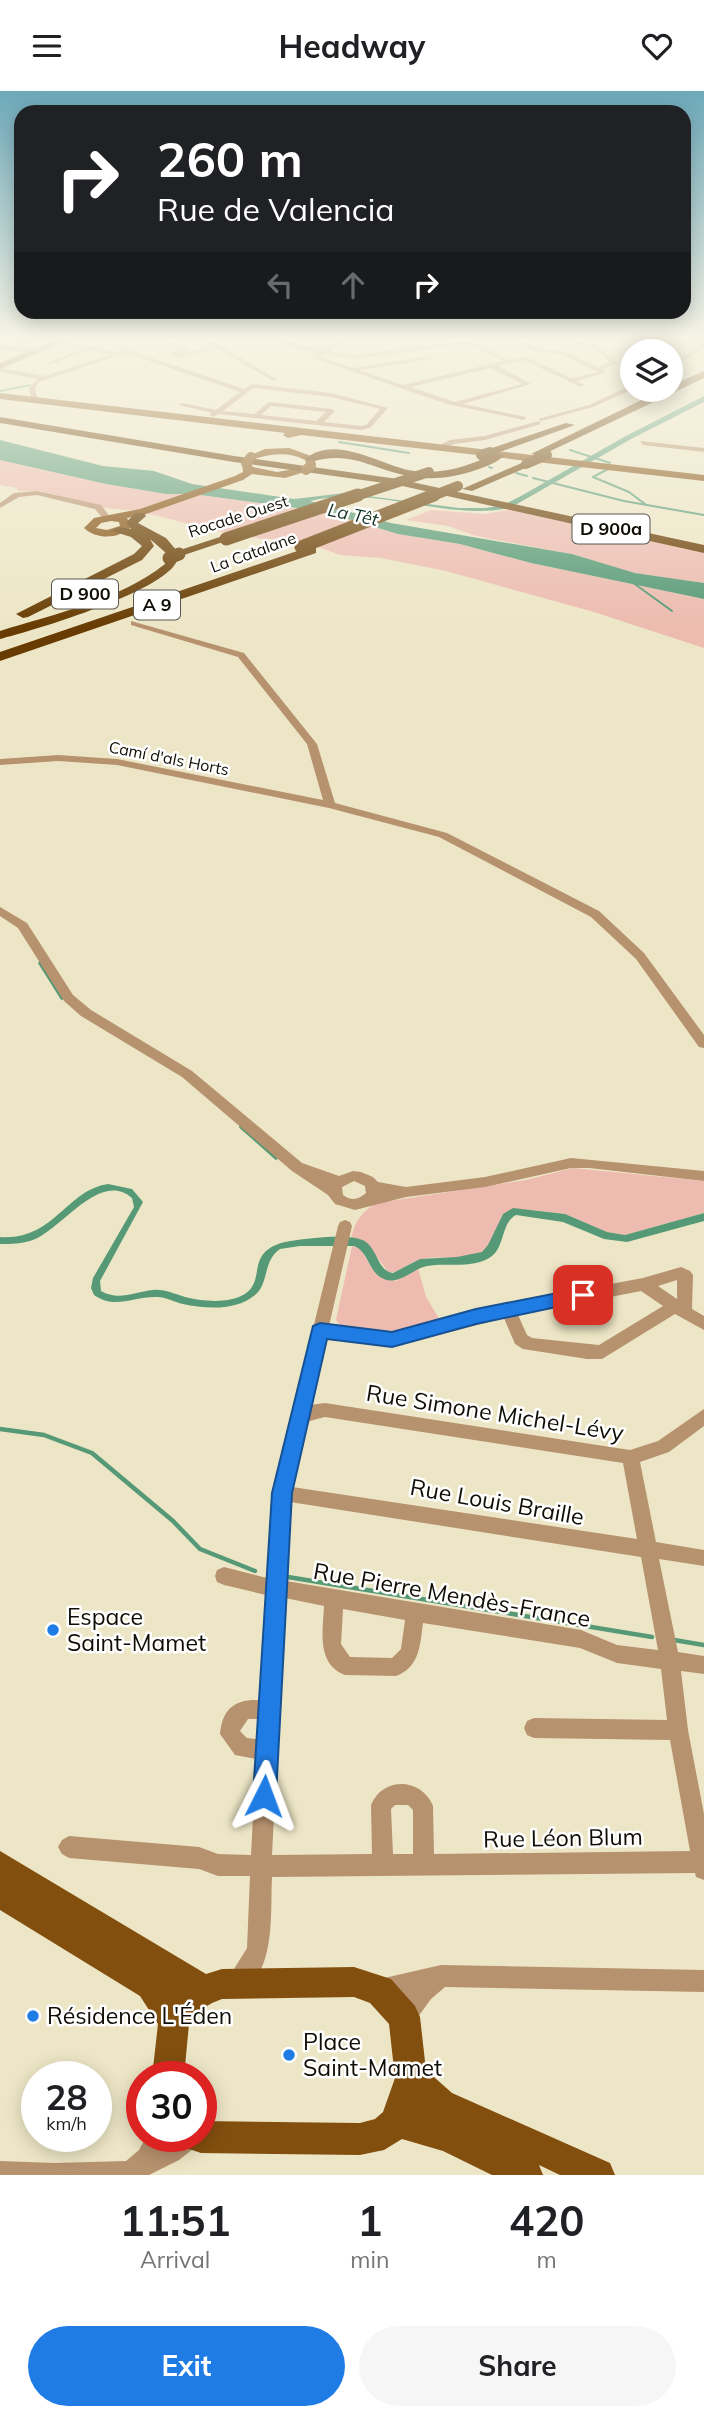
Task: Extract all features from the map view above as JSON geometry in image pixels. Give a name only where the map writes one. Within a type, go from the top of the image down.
[{"type":"highway","points":[[94,434],[254,465]]},
{"type":"highway","points":[[97,434],[461,490]]},
{"type":"highway","points":[[98,434],[238,454],[254,465]]},
{"type":"highway","name":"Rocade Ouest","points":[[0,629],[174,555],[485,454],[537,434]]},
{"type":"highway","points":[[302,450],[336,451],[425,463],[485,454],[544,434]]},
{"type":"highway","name":"La Catalane","points":[[542,454],[582,434]]},
{"type":"highway","name":"La Catalane","points":[[0,657],[461,490],[585,434]]},
{"type":"highway","points":[[302,450],[338,453],[401,471],[433,474],[472,469],[485,454]]},
{"type":"highway","points":[[302,450],[324,473],[461,490]]},
{"type":"highway","name":"D 900a","points":[[461,490],[522,507],[704,547]]},
{"type":"highway","points":[[0,629],[132,589],[160,576],[172,562],[169,547],[133,525],[137,515]]},
{"type":"highway","points":[[123,528],[162,541]]},
{"type":"highway","points":[[0,629],[146,550],[148,546],[143,538],[123,528]]},
{"type":"highway","name":"La Catalane","points":[[0,650],[307,548]]},
{"type":"main road","points":[[275,434],[302,450],[446,448]]},
{"type":"main road","points":[[254,465],[341,438]]},
{"type":"main road","points":[[137,515],[108,516],[92,522],[89,528],[100,533],[123,528],[137,515],[254,465],[341,438],[704,478]]},
{"type":"main road","points":[[108,516],[122,520],[123,528]]},
{"type":"main road","points":[[0,1865],[202,1989]]},
{"type":"main road","points":[[0,1893],[152,1985],[174,2020]]},
{"type":"main road","points":[[170,2061],[174,2020],[187,1999],[202,1989],[236,1984],[354,1982],[380,1990],[404,2017],[411,2078],[396,2122],[384,2134],[360,2139],[217,2137]]},
{"type":"main road","points":[[411,2078],[447,2108],[598,2175]]},
{"type":"main road","points":[[396,2122],[419,2124],[526,2175]]},
{"type":"street","points":[[446,448],[498,434]]},
{"type":"street","points":[[643,443],[704,450]]},
{"type":"street","points":[[0,506],[17,495],[29,493],[63,498],[108,516]]},
{"type":"street","points":[[134,623],[241,655],[312,744],[330,805]]},
{"type":"street","name":"Camí d'als Horts","points":[[0,762],[58,758],[117,762],[330,805],[443,835],[595,914],[640,956],[704,1044]]},
{"type":"street","points":[[0,911],[23,926],[68,998],[86,1013],[187,1074],[297,1167],[338,1191],[368,1197],[485,1182],[571,1163],[704,1175]]},
{"type":"street","points":[[338,1191],[353,1176],[367,1179],[368,1197],[344,1230]]},
{"type":"street","points":[[236,1984],[250,1967],[258,1949],[266,1749],[282,1493],[304,1415],[320,1331],[344,1230],[338,1191]]},
{"type":"street","points":[[320,1331],[392,1340],[508,1309],[642,1285],[681,1272],[685,1275],[679,1309]]},
{"type":"street","points":[[642,1285],[704,1324]]},
{"type":"street","points":[[508,1309],[521,1339],[529,1344],[596,1353],[609,1349],[679,1309]]},
{"type":"street","name":"Rue Simone Michel-Lévy","points":[[304,1415],[325,1410],[630,1457],[663,1447],[704,1416]]},
{"type":"street","points":[[630,1457],[657,1608],[670,1660],[678,1730],[701,1825],[703,1867]]},
{"type":"street","name":"Rue Louis Braille","points":[[282,1493],[520,1528],[592,1543],[704,1558]]},
{"type":"street","name":"Rue Pierre Mendès-France","points":[[224,1576],[415,1613],[581,1639],[617,1654],[704,1665]]},
{"type":"street","points":[[334,1598],[331,1647],[345,1666],[396,1667],[410,1653],[415,1613]]},
{"type":"street","points":[[266,1749],[242,1748],[230,1734],[232,1723],[244,1709],[269,1710]]},
{"type":"street","points":[[534,1728],[678,1730]]},
{"type":"street","points":[[383,1866],[382,1805],[391,1795],[412,1795],[423,1806],[424,1866]]},
{"type":"street","name":"Rue Léon Blum","points":[[69,1847],[199,1858],[218,1865],[703,1867]]},
{"type":"street","points":[[258,1949],[269,1974],[280,1984]]},
{"type":"street","points":[[380,1990],[441,1976],[704,1981]]},
{"type":"street","points":[[404,2017],[424,1991],[441,1976]]},
{"type":"street","points":[[128,2173],[148,2159],[151,2152]]},
{"type":"street","points":[[0,2173],[128,2173],[168,2152]]},
{"type":"shaded area","points":[[0,460],[106,484],[166,494],[193,494],[338,516],[398,534],[460,544],[531,563],[704,599],[704,648],[594,612],[446,571],[381,558],[340,555],[296,539],[263,539],[225,533],[138,511],[105,508],[40,491],[17,491],[17,488],[0,485]]},
{"type":"shaded area","points":[[513,509],[704,551],[704,583],[635,573],[572,554],[476,536],[448,526],[406,520],[431,510],[485,514]]},
{"type":"shaded area","points":[[573,1168],[704,1181],[704,1213],[625,1235],[607,1232],[565,1214],[532,1210],[503,1214],[492,1240],[482,1252],[461,1258],[423,1259],[392,1272],[388,1272],[377,1257],[351,1238],[360,1217],[377,1203],[526,1180]]},
{"type":"shaded area","points":[[352,1246],[361,1249],[371,1267],[396,1281],[418,1268],[426,1297],[440,1320],[392,1331],[342,1328],[336,1320]]},
{"type":"water","name":"La Têt","points":[[640,434],[510,508],[460,510],[360,497],[310,501],[391,523],[572,554],[635,573],[704,583],[704,599],[531,563],[460,544],[398,534],[338,516],[193,494],[166,494],[106,484],[0,460],[0,440],[103,466],[154,471],[192,484],[294,499],[345,493],[459,508],[486,508],[503,505],[521,496],[624,437]]},
{"type":"water","points":[[108,1184],[132,1189],[143,1202],[100,1281],[101,1291],[114,1295],[157,1290],[206,1300],[237,1298],[251,1289],[258,1265],[268,1249],[297,1240],[322,1237],[352,1238],[366,1242],[384,1269],[393,1273],[420,1259],[457,1257],[482,1252],[503,1214],[513,1208],[565,1214],[607,1232],[625,1235],[704,1213],[704,1221],[627,1242],[604,1239],[563,1222],[516,1215],[508,1223],[496,1252],[485,1260],[468,1264],[427,1266],[394,1280],[377,1275],[363,1253],[354,1246],[300,1246],[280,1249],[271,1259],[262,1285],[255,1295],[239,1304],[211,1308],[157,1297],[117,1302],[94,1295],[91,1288],[93,1278],[134,1207],[132,1198],[120,1191],[107,1191],[94,1196],[33,1240],[0,1244],[0,1237],[18,1236],[34,1231],[47,1224],[81,1195]]},
{"type":"waterway","points":[[339,442],[409,453]]},
{"type":"waterway","points":[[570,450],[610,463]]},
{"type":"waterway","points":[[608,469],[593,477],[629,492],[645,504]]},
{"type":"waterway","points":[[516,473],[527,476]]},
{"type":"waterway","points":[[533,478],[624,501],[704,515]]},
{"type":"waterway","points":[[632,582],[672,611]]},
{"type":"waterway","points":[[40,963],[62,998]]},
{"type":"waterway","points":[[241,1127],[276,1158]]},
{"type":"waterway","points":[[0,1429],[44,1435],[92,1453],[173,1521],[200,1549],[255,1571]]},
{"type":"waterway","points":[[288,1577],[652,1637]]},
{"type":"waterway","points":[[674,1640],[704,1645]]},
{"type":"place","name":"Espace Saint-Mamet","points":[[53,1630]]},
{"type":"place","name":"Résidence L'Éden","points":[[33,2016]]},
{"type":"place","name":"Place Saint-Mamet","points":[[289,2055]]},
{"type":"route","points":[[264,1796],[282,1493],[320,1331],[392,1340],[508,1309],[583,1295]]}]
